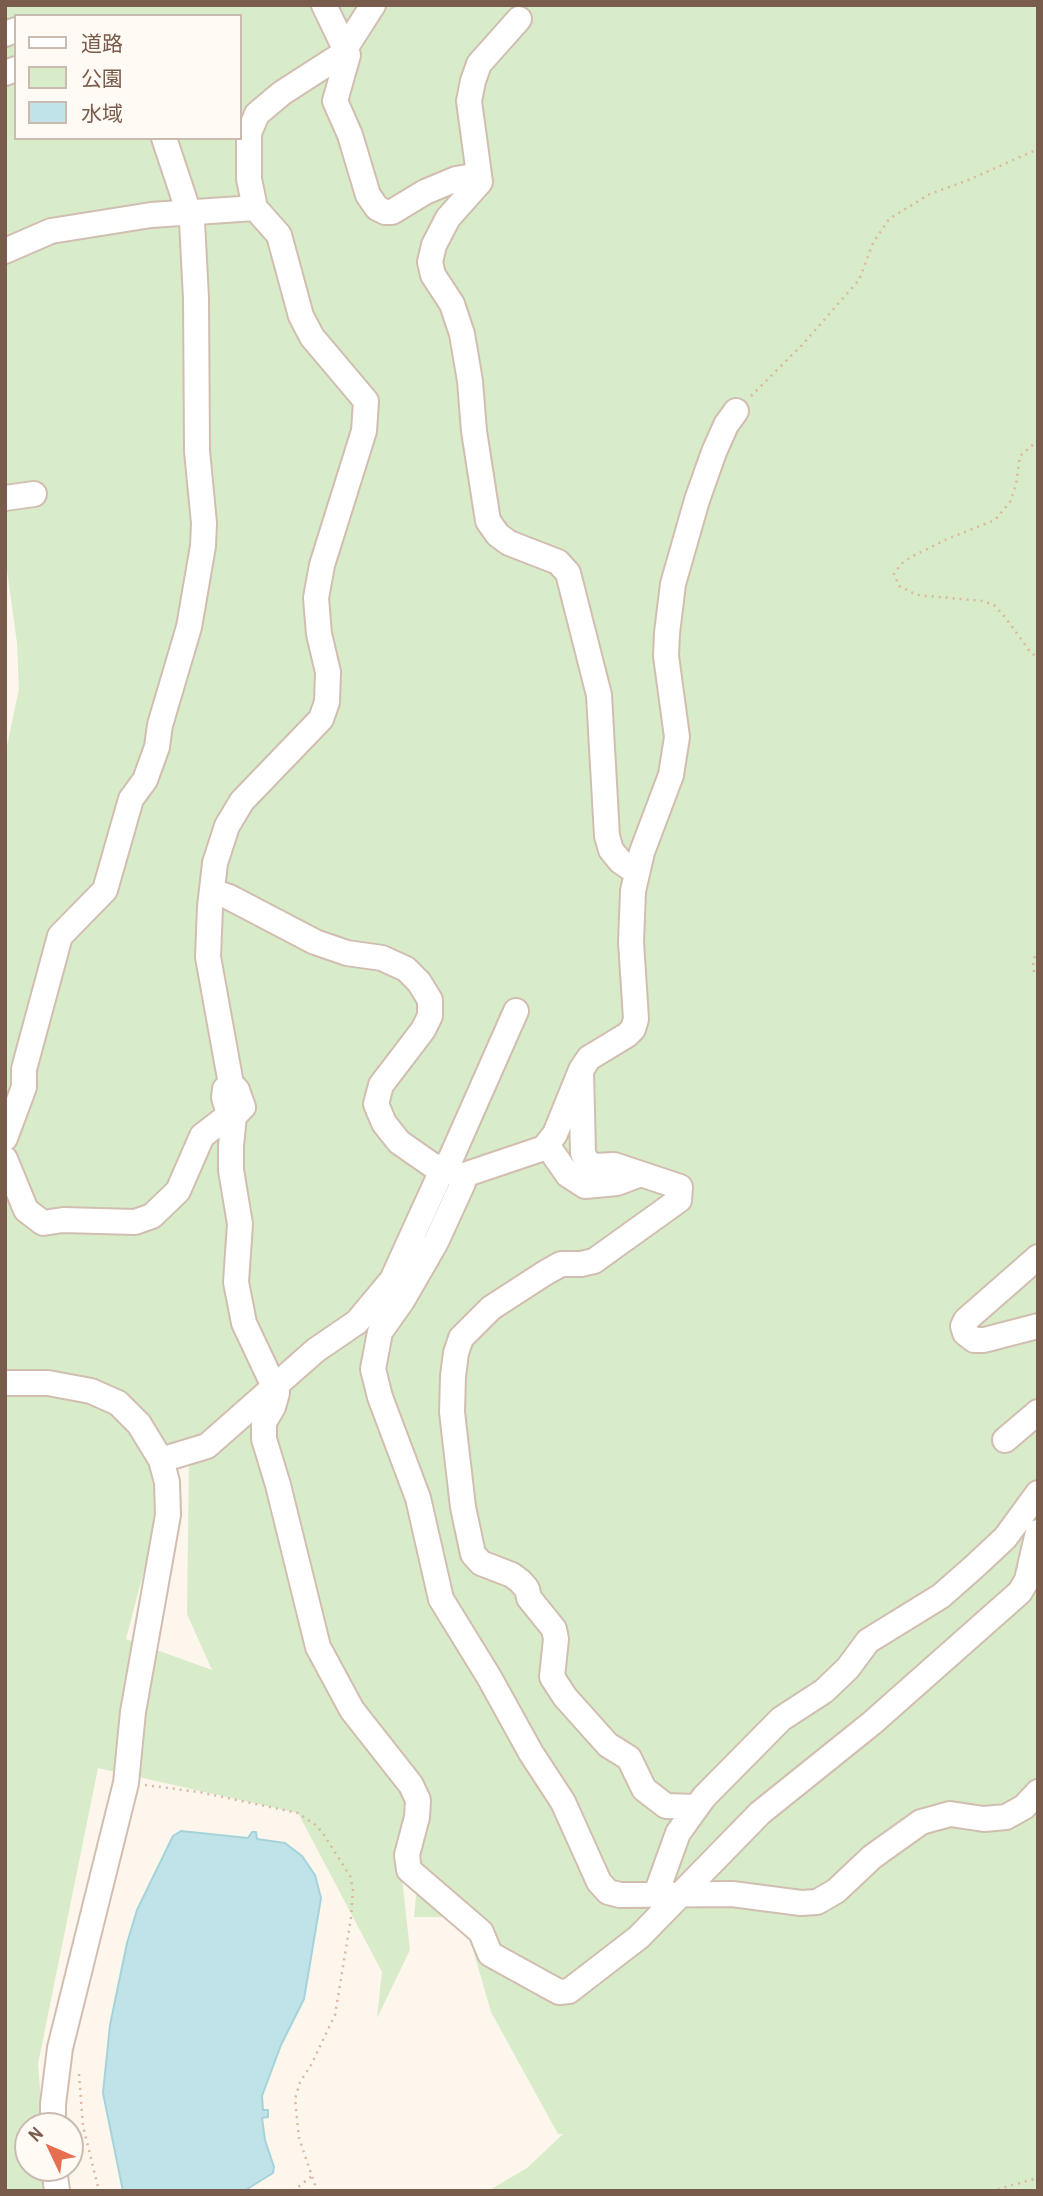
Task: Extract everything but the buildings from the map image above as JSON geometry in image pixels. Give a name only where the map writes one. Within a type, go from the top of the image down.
[{"type":"street","points":[[324,5],[348,55],[335,101],[350,135],[368,195],[377,208],[392,212],[425,192],[456,179],[479,175]]},
{"type":"street","points":[[373,5],[341,55],[282,93],[257,114],[249,133],[247,156],[255,208],[279,235],[301,316],[312,337],[366,401],[364,431],[322,565],[316,598],[319,635],[328,672],[327,702],[321,719],[242,801],[227,826],[215,863],[208,957],[231,1084],[225,1089],[232,1115],[231,1170],[240,1224],[236,1282],[244,1323],[276,1393],[273,1407],[264,1422],[264,1439],[318,1647],[352,1710],[411,1785],[418,1800],[417,1817],[407,1854],[409,1870],[481,1933],[491,1954],[559,1992],[569,1991],[639,1937],[669,1908],[668,1893],[678,1833],[696,1807],[766,1732],[824,1690],[848,1668],[868,1641],[941,1596],[1005,1538],[1038,1493]]},
{"type":"street","points":[[519,19],[480,64],[472,81],[469,101],[480,182],[448,218],[434,245],[430,262],[433,275],[452,304],[462,334],[488,521],[498,535],[509,543],[558,562],[568,573],[599,695],[607,836],[611,850],[620,861],[636,872]]},
{"type":"street","points":[[5,1138],[24,1087],[24,1069],[60,936],[105,890],[131,799],[145,780],[157,747],[160,725],[188,627],[202,546],[204,523],[197,451],[196,299],[192,222],[165,140]]},
{"type":"street","points":[[5,251],[51,231],[150,215],[255,208]]},
{"type":"street","points":[[452,1172],[544,1149],[555,1134],[581,1070],[589,1058],[633,1029],[636,1019],[631,942],[633,891],[636,872],[671,775],[677,737],[666,656],[673,584],[714,452],[726,425],[736,411]]},
{"type":"street","points":[[5,498],[34,494]]},
{"type":"street","points":[[212,891],[229,897],[315,942],[347,953],[382,958],[406,969],[419,982],[430,1000],[430,1016],[424,1030],[381,1085],[376,1104],[384,1123],[399,1142],[423,1160],[452,1172],[463,1183],[436,1242],[402,1301],[380,1332],[373,1369],[380,1397],[418,1498],[441,1598],[531,1754],[564,1802],[599,1882],[608,1892],[621,1895],[732,1894],[801,1903],[817,1902],[836,1891],[872,1857],[921,1822],[950,1814],[984,1819],[1006,1817],[1024,1807],[1038,1793]]},
{"type":"street","points":[[161,1461],[207,1446],[316,1350],[357,1322],[392,1280],[452,1172],[516,1011]]},
{"type":"street","points":[[581,1070],[583,1153],[587,1162],[595,1166],[614,1166],[680,1187],[679,1200],[594,1261],[561,1264],[491,1308],[461,1338],[453,1376],[452,1412],[463,1507],[473,1554],[481,1563],[520,1581],[527,1589],[529,1598],[554,1629],[556,1639],[552,1677],[565,1697],[608,1745],[629,1758],[644,1789],[666,1807],[696,1807]]},
{"type":"street","points":[[5,1159],[26,1210],[43,1223],[63,1220],[135,1222],[152,1216],[178,1191],[202,1136],[232,1115]]},
{"type":"street","points":[[547,1145],[568,1175],[585,1186],[617,1183],[641,1174]]},
{"type":"street","points":[[1038,1257],[963,1326],[965,1333],[974,1340],[984,1340],[1038,1326]]},
{"type":"street","points":[[5,1383],[48,1383],[91,1391],[118,1403],[139,1424],[161,1461],[167,1482],[168,1515],[133,1712],[126,1783],[60,2048],[53,2112]]},
{"type":"street","points":[[1005,1440],[1038,1412]]},
{"type":"street","points":[[668,1893],[760,1813],[872,1723],[1020,1592],[1027,1580],[1038,1532]]},
{"type":"path","points":[[736,411],[803,344],[859,280],[873,243],[889,219],[930,194],[1038,149]]},
{"type":"path","points":[[1038,440],[1020,456],[1016,485],[1010,502],[995,520],[911,556],[894,574],[899,586],[916,596],[983,601],[994,605],[1031,653],[1038,657]]},
{"type":"path","points":[[1038,950],[1033,961],[1034,972],[1038,975]]},
{"type":"path","points":[[126,1783],[199,1792],[298,1813],[317,1826],[345,1865],[353,1889],[351,1918],[335,2015],[300,2082],[295,2099],[299,2138],[315,2191]]},
{"type":"path","points":[[78,2063],[83,2126],[99,2191]]},
{"type":"path","points":[[293,2191],[312,2176]]},
{"type":"path","points":[[991,2191],[1038,2178]]},
{"type":"green space","points":[[5,5],[1038,5],[1038,2191],[488,2191],[527,2168],[563,2134],[558,2134],[491,2012],[465,1922],[460,1917],[414,1917],[417,1887],[401,1869],[410,1950],[377,2018],[382,1972],[298,1813],[98,1768],[38,2064],[42,2112],[14,2112],[14,2182],[48,2182],[49,2191],[5,2191],[5,755],[19,689],[17,643],[5,556]],"holes":[[[189,1455],[187,1614],[212,1670],[126,1639],[167,1483]]]},
{"type":"water","points":[[181,1831],[248,1838],[252,1832],[256,1832],[257,1839],[285,1843],[302,1856],[315,1875],[321,1898],[304,1999],[281,2045],[262,2096],[263,2110],[268,2110],[268,2117],[262,2118],[265,2140],[274,2167],[273,2173],[244,2191],[123,2191],[103,2093],[110,2025],[127,1943],[137,1910],[173,1836]]}]
